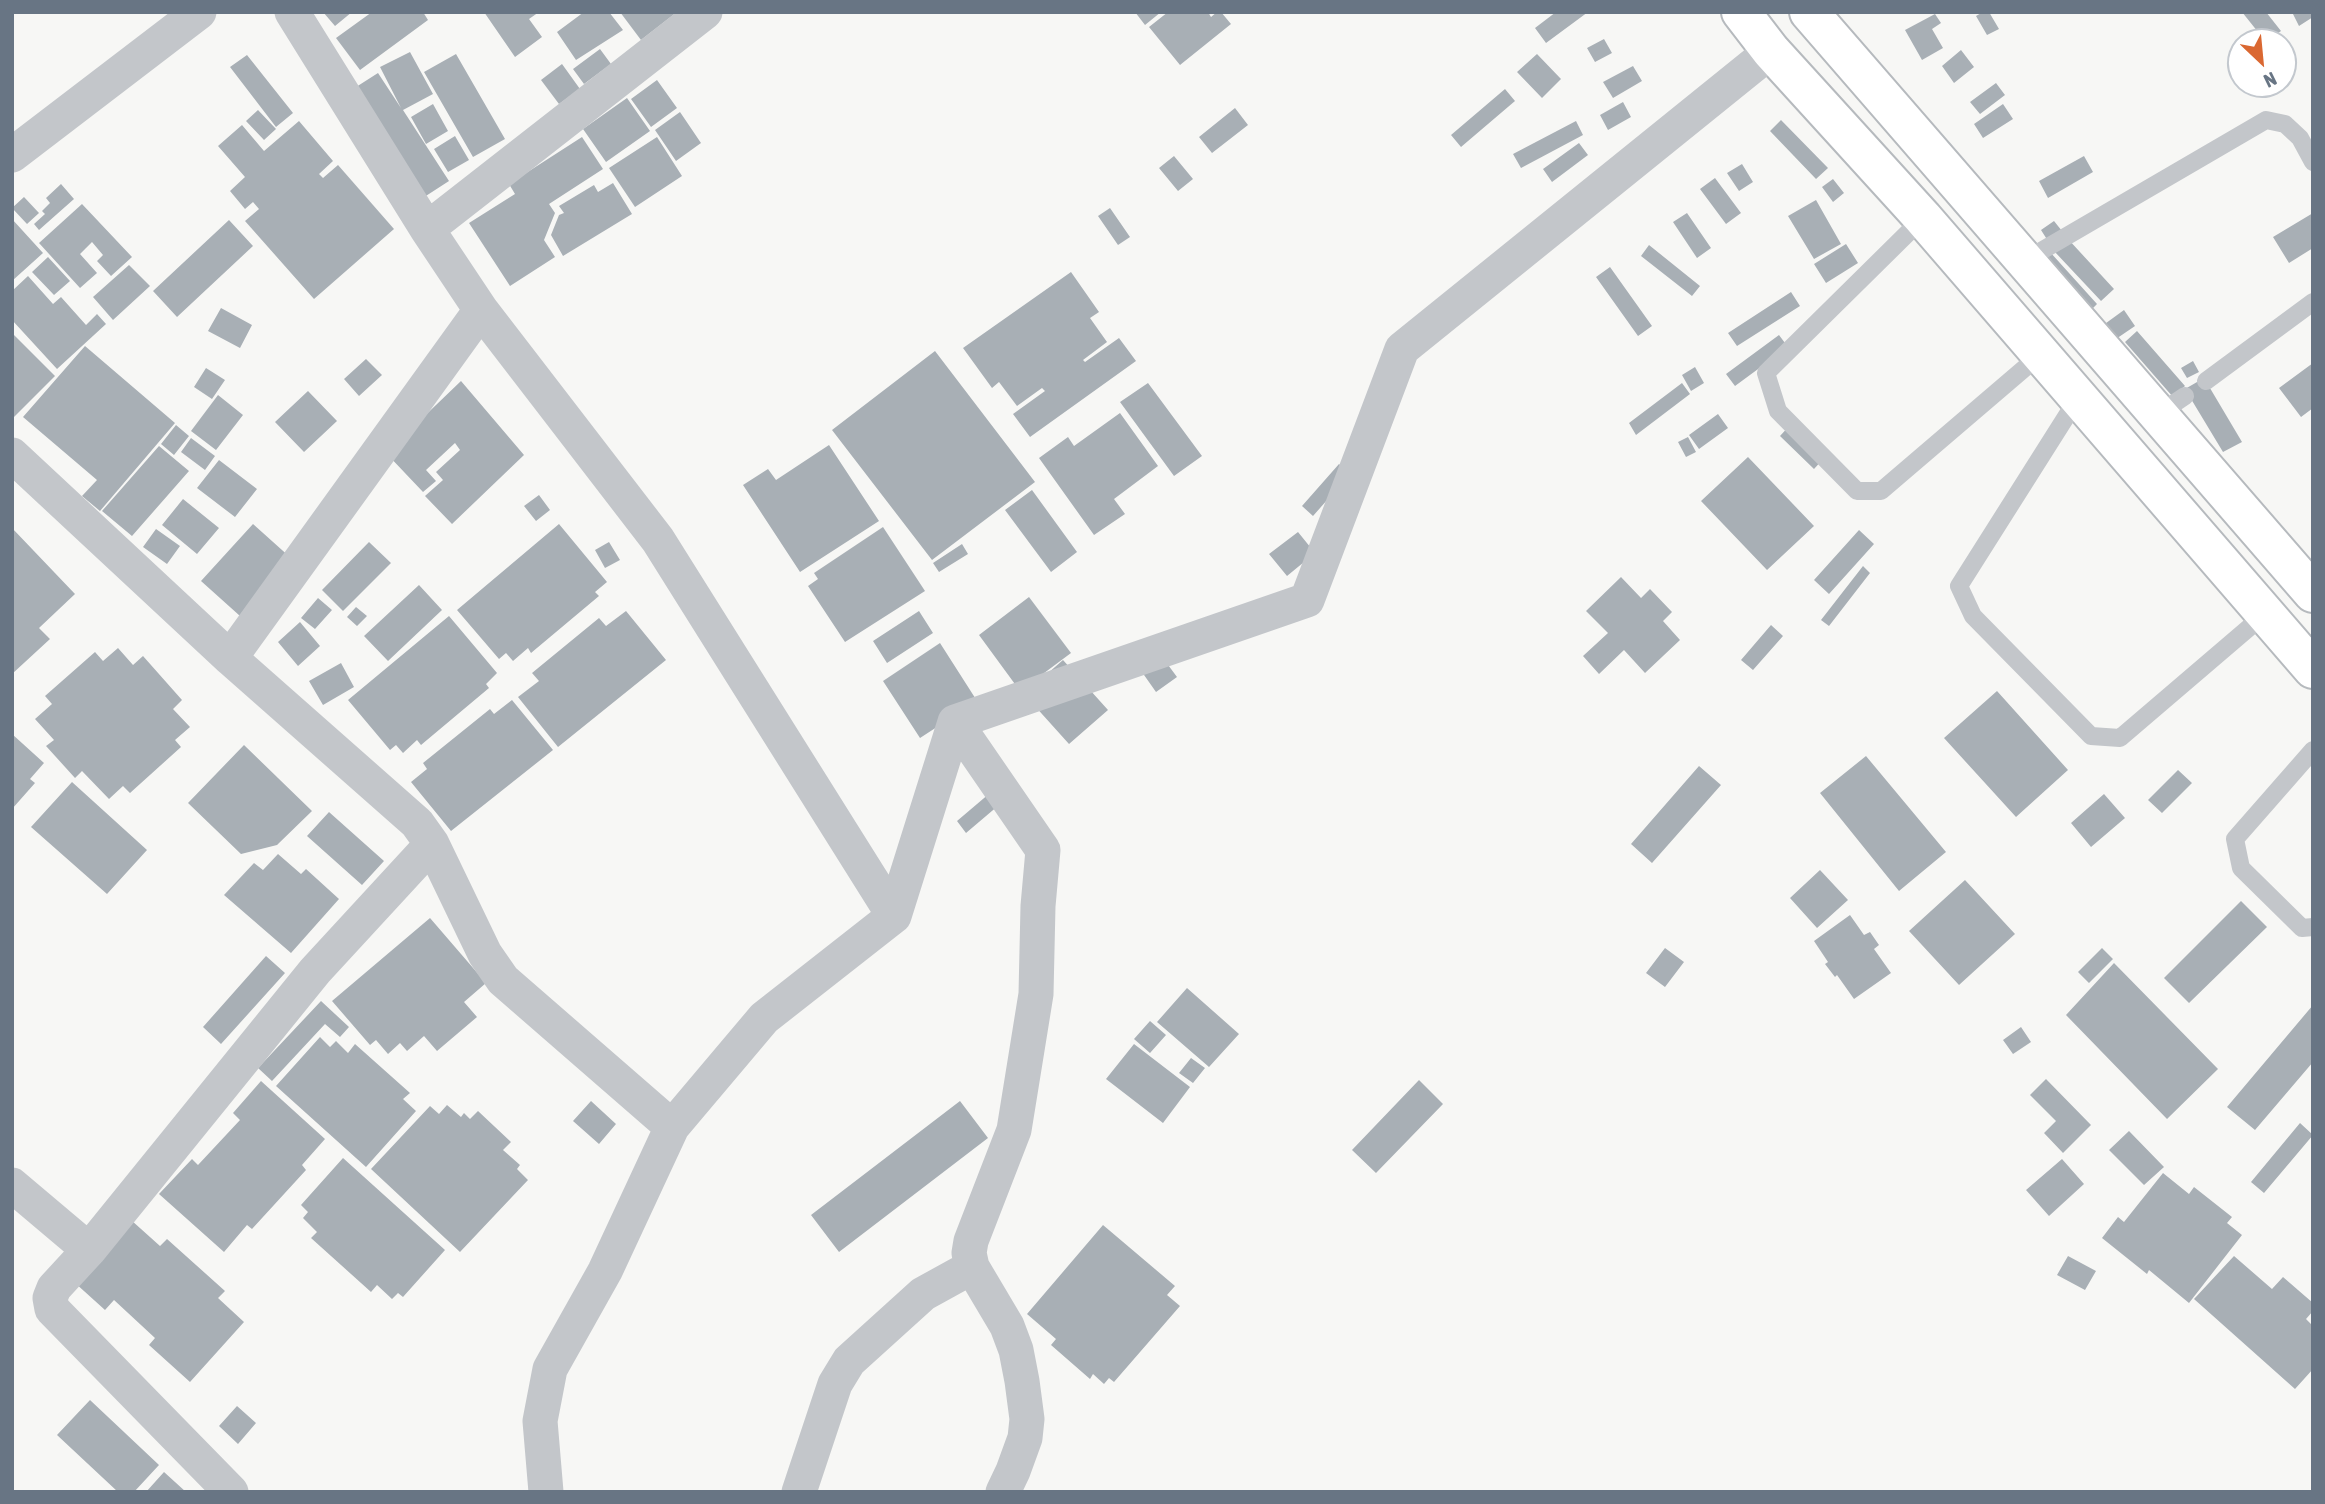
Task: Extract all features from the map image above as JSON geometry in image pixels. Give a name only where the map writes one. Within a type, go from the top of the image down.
[{"type":"main road","points":[[1741,12],[1771,51],[1923,218],[2313,669]]},
{"type":"main road","points":[[1809,12],[2024,261],[2171,406],[2313,593]]},
{"type":"street","points":[[12,155],[199,12]]},
{"type":"street","points":[[292,12],[427,229],[481,310],[658,540],[894,916]]},
{"type":"street","points":[[427,229],[705,12]]},
{"type":"street","points":[[955,722],[1307,600],[1402,349],[1771,51]]},
{"type":"street","points":[[230,658],[481,310]]},
{"type":"street","points":[[12,455],[230,658],[417,823],[432,844],[485,954],[503,980],[672,1127]]},
{"type":"street","points":[[546,1492],[541,1421],[550,1369],[605,1270],[672,1127],[764,1018],[894,916],[955,722]]},
{"type":"street","points":[[955,722],[1043,850],[1038,906],[1036,994],[1014,1130],[971,1241],[969,1253],[972,1266],[1007,1326],[1016,1350],[1022,1381],[1027,1419],[1026,1438],[1003,1492]]},
{"type":"street","points":[[231,1492],[52,1309],[50,1298],[54,1288],[89,1250],[315,971],[432,844]]},
{"type":"street","points":[[12,1185],[89,1250]]},
{"type":"street","points":[[799,1492],[835,1384],[849,1361],[923,1294],[972,1266]]},
{"type":"lane","points":[[2024,261],[2266,120],[2285,124],[2300,138],[2313,162]]},
{"type":"lane","points":[[1923,218],[1766,373],[1778,411],[1857,491],[1881,491],[2040,355]]},
{"type":"lane","points":[[2206,381],[2313,302]]},
{"type":"lane","points":[[2078,398],[1959,586],[1973,615],[2091,736],[2120,738],[2265,614]]},
{"type":"lane","points":[[2313,750],[2235,839],[2241,868],[2302,928],[2313,928]]},
{"type":"building","points":[[323,12],[352,12],[335,26]]},
{"type":"building","points":[[372,12],[423,12],[428,20],[360,70],[336,38]]},
{"type":"building","points":[[484,12],[539,12],[529,19],[542,37],[515,57]]},
{"type":"building","points":[[584,12],[609,12],[623,30],[576,60],[557,32]]},
{"type":"building","points":[[620,12],[677,12],[641,40]]},
{"type":"building","points":[[1135,12],[1161,12],[1145,25]]},
{"type":"building","points":[[1168,12],[1208,12],[1211,17],[1221,12],[1231,24],[1180,65],[1149,27]]},
{"type":"building","points":[[1556,12],[1588,12],[1546,43],[1535,28]]},
{"type":"building","points":[[1989,12],[1999,29],[1987,35],[1976,16]]},
{"type":"building","points":[[2242,12],[2266,12],[2279,28],[2255,28]]},
{"type":"building","points":[[2292,12],[2310,12],[2313,17],[2299,26]]},
{"type":"building","points":[[1935,14],[1941,23],[1932,29],[1943,48],[1922,60],[1905,30]]},
{"type":"building","points":[[1604,39],[1612,53],[1595,62],[1587,48]]},
{"type":"building","points":[[600,49],[611,64],[584,84],[573,69]]},
{"type":"building","points":[[1961,50],[1974,67],[1954,83],[1942,66]]},
{"type":"building","points":[[410,52],[433,94],[403,110],[449,181],[415,203],[342,96],[378,73],[401,108],[380,67]]},
{"type":"building","points":[[456,54],[505,139],[473,157],[424,72]]},
{"type":"building","points":[[1537,54],[1561,79],[1542,98],[1517,72]]},
{"type":"building","points":[[247,55],[293,113],[276,127],[230,67]]},
{"type":"building","points":[[562,64],[580,89],[559,104],[541,80]]},
{"type":"building","points":[[1633,66],[1642,81],[1613,98],[1603,82]]},
{"type":"building","points":[[657,80],[677,108],[651,127],[631,99]]},
{"type":"building","points":[[1996,83],[2005,95],[1980,114],[1970,102]]},
{"type":"building","points":[[1505,89],[1515,101],[1461,147],[1451,135]]},
{"type":"building","points":[[627,98],[650,131],[606,162],[583,129]]},
{"type":"building","points":[[1623,102],[1631,117],[1608,130],[1600,115]]},
{"type":"building","points":[[433,104],[448,131],[426,144],[411,117]]},
{"type":"building","points":[[2003,104],[2013,119],[1983,138],[1974,124]]},
{"type":"building","points":[[1235,108],[1248,125],[1212,153],[1199,137]]},
{"type":"building","points":[[258,110],[276,129],[264,140],[246,121]]},
{"type":"building","points":[[680,112],[701,143],[676,161],[655,130]]},
{"type":"building","points":[[1781,120],[1828,168],[1816,179],[1770,131]]},
{"type":"building","points":[[299,121],[333,161],[319,174],[323,178],[338,165],[394,229],[314,299],[245,221],[259,209],[253,202],[245,209],[230,191],[245,177],[218,146],[242,125],[264,151]]},
{"type":"building","points":[[1576,121],[1583,135],[1521,168],[1513,154]]},
{"type":"building","points":[[455,136],[469,160],[448,172],[434,149]]},
{"type":"building","points":[[582,137],[603,169],[549,204],[555,213],[544,240],[555,257],[510,286],[469,223],[515,194],[509,184]]},
{"type":"building","points":[[657,137],[682,176],[635,207],[609,168]]},
{"type":"building","points":[[1579,143],[1588,155],[1552,182],[1543,169]]},
{"type":"building","points":[[1174,156],[1193,179],[1178,191],[1159,168]]},
{"type":"building","points":[[2084,156],[2093,172],[2048,198],[2039,181]]},
{"type":"building","points":[[1742,164],[1753,182],[1739,191],[1727,173]]},
{"type":"building","points":[[1715,178],[1741,213],[1726,224],[1700,189]]},
{"type":"building","points":[[1833,179],[1844,193],[1833,202],[1822,187]]},
{"type":"building","points":[[613,183],[632,214],[563,256],[551,235],[559,215],[564,213],[559,206],[594,185],[598,192]]},
{"type":"building","points":[[61,184],[74,199],[39,230],[34,224],[45,214],[42,211],[50,203],[46,198]]},
{"type":"building","points":[[24,197],[39,213],[27,224],[12,208]]},
{"type":"building","points":[[1816,200],[1841,244],[1814,259],[1788,216]]},
{"type":"building","points":[[82,204],[132,257],[111,276],[97,261],[103,255],[92,242],[80,254],[97,273],[80,288],[39,243]]},
{"type":"building","points":[[1110,208],[1130,237],[1118,245],[1098,216]]},
{"type":"building","points":[[1687,213],[1711,248],[1697,258],[1673,222]]},
{"type":"building","points":[[2313,213],[2313,248],[2289,263],[2273,237]]},
{"type":"building","points":[[12,219],[43,253],[12,281]]},
{"type":"building","points":[[229,220],[253,246],[177,317],[153,291]]},
{"type":"building","points":[[2054,221],[2062,231],[2048,241],[2041,230]]},
{"type":"building","points":[[2068,239],[2114,289],[2101,301],[2054,251]]},
{"type":"building","points":[[1846,244],[1858,263],[1826,283],[1814,264]]},
{"type":"building","points":[[1649,245],[1700,286],[1692,296],[1641,256]]},
{"type":"building","points":[[2050,252],[2097,304],[2086,315],[2038,262]]},
{"type":"building","points":[[48,257],[70,281],[54,295],[32,272]]},
{"type":"building","points":[[129,265],[150,286],[113,320],[93,297]]},
{"type":"building","points":[[1610,267],[1652,326],[1638,336],[1596,277]]},
{"type":"building","points":[[1071,272],[1099,312],[1090,318],[1107,342],[1083,360],[1085,362],[1119,338],[1136,361],[1030,437],[1013,414],[1045,391],[1042,388],[1017,406],[999,382],[992,388],[963,348]]},
{"type":"building","points":[[28,276],[53,304],[61,297],[86,325],[97,314],[106,324],[57,369],[12,320],[12,291]]},
{"type":"building","points":[[1791,292],[1800,306],[1737,346],[1728,333]]},
{"type":"building","points":[[221,308],[252,325],[240,348],[208,331]]},
{"type":"building","points":[[2124,310],[2135,326],[2113,341],[2102,326]]},
{"type":"building","points":[[2137,331],[2185,386],[2173,397],[2125,342]]},
{"type":"building","points":[[12,333],[55,376],[12,419]]},
{"type":"building","points":[[1779,335],[1788,347],[1735,386],[1726,374]]},
{"type":"building","points":[[85,346],[175,423],[100,511],[82,496],[97,480],[23,417]]},
{"type":"building","points":[[935,351],[1035,482],[932,560],[832,430]]},
{"type":"building","points":[[366,359],[382,375],[359,396],[344,379]]},
{"type":"building","points":[[2193,361],[2199,372],[2187,378],[2181,368]]},
{"type":"building","points":[[2313,363],[2313,408],[2301,417],[2279,388]]},
{"type":"building","points":[[1695,367],[1704,383],[1691,391],[1682,375]]},
{"type":"building","points":[[206,368],[225,380],[212,399],[194,387]]},
{"type":"building","points":[[2204,378],[2242,442],[2223,452],[2185,389]]},
{"type":"building","points":[[461,381],[524,455],[452,524],[425,496],[443,480],[436,472],[460,450],[455,443],[426,470],[436,481],[423,492],[386,453]]},
{"type":"building","points":[[1148,383],[1202,456],[1174,476],[1120,402]]},
{"type":"building","points":[[1682,383],[1690,394],[1636,435],[1629,423]]},
{"type":"building","points":[[308,391],[337,421],[304,452],[275,422]]},
{"type":"building","points":[[218,395],[243,415],[216,450],[191,431]]},
{"type":"building","points":[[1120,413],[1158,466],[1114,499],[1125,514],[1094,535],[1039,458],[1068,437],[1074,446]]},
{"type":"building","points":[[1718,414],[1728,428],[1699,449],[1689,435]]},
{"type":"building","points":[[1791,424],[1825,457],[1814,469],[1780,436]]},
{"type":"building","points":[[176,425],[189,436],[174,455],[161,444]]},
{"type":"building","points":[[1688,437],[1696,452],[1686,457],[1678,442]]},
{"type":"building","points":[[191,438],[215,456],[205,470],[181,452]]},
{"type":"building","points":[[829,445],[879,521],[800,572],[743,485],[768,469],[776,480]]},
{"type":"building","points":[[159,446],[189,471],[132,536],[102,511]]},
{"type":"building","points":[[1748,457],[1814,526],[1767,570],[1701,501]]},
{"type":"building","points":[[219,460],[257,489],[235,517],[197,488]]},
{"type":"building","points":[[1339,464],[1350,474],[1313,516],[1302,506]]},
{"type":"building","points":[[1032,490],[1077,552],[1051,572],[1005,510]]},
{"type":"building","points":[[539,495],[550,510],[536,521],[524,506]]},
{"type":"building","points":[[183,499],[219,528],[197,554],[162,525]]},
{"type":"building","points":[[253,524],[292,559],[240,616],[201,581]]},
{"type":"building","points":[[559,524],[607,582],[595,592],[599,596],[531,653],[528,648],[513,661],[506,653],[499,659],[457,610]]},
{"type":"building","points":[[883,527],[925,591],[845,642],[808,586],[818,579],[814,573]]},
{"type":"building","points":[[12,528],[75,594],[39,628],[50,639],[12,674]]},
{"type":"building","points":[[156,529],[180,546],[167,564],[143,547]]},
{"type":"building","points":[[1859,530],[1874,544],[1829,594],[1814,580]]},
{"type":"building","points":[[1298,532],[1315,553],[1287,576],[1269,554]]},
{"type":"building","points":[[369,542],[391,563],[343,611],[322,590]]},
{"type":"building","points":[[609,542],[620,560],[605,568],[595,550]]},
{"type":"building","points":[[962,544],[968,554],[939,572],[933,563]]},
{"type":"building","points":[[1863,566],[1870,573],[1829,626],[1821,620]]},
{"type":"building","points":[[1621,577],[1641,598],[1650,589],[1672,612],[1663,621],[1680,640],[1645,673],[1624,650],[1599,674],[1583,656],[1608,633],[1586,611]]},
{"type":"building","points":[[419,585],[442,610],[388,661],[364,636]]},
{"type":"building","points":[[1029,597],[1071,653],[1020,691],[979,635]]},
{"type":"building","points":[[318,598],[332,610],[315,629],[301,618]]},
{"type":"building","points":[[356,607],[367,616],[357,626],[347,617]]},
{"type":"building","points":[[626,611],[666,660],[558,747],[518,697],[539,681],[532,673],[599,618],[606,626]]},
{"type":"building","points":[[919,611],[933,633],[887,663],[873,641]]},
{"type":"building","points":[[449,616],[497,673],[486,684],[489,688],[421,745],[417,740],[403,753],[396,745],[390,750],[348,700]]},
{"type":"building","points":[[300,622],[320,646],[298,666],[278,642]]},
{"type":"building","points":[[1771,625],[1783,636],[1753,670],[1741,660]]},
{"type":"building","points":[[940,643],[986,715],[960,712],[920,738],[883,681]]},
{"type":"building","points":[[118,648],[133,665],[143,656],[182,700],[173,709],[190,727],[175,740],[181,747],[130,793],[123,786],[109,799],[82,771],[75,778],[46,746],[54,740],[35,719],[52,704],[45,696],[95,652],[103,661]]},
{"type":"building","points":[[1157,650],[1177,677],[1156,692],[1137,665]]},
{"type":"building","points":[[1063,660],[1108,710],[1069,744],[1024,694]]},
{"type":"building","points":[[341,663],[354,687],[323,705],[309,681]]},
{"type":"building","points":[[1997,691],[2068,770],[2016,817],[1944,738]]},
{"type":"building","points":[[512,700],[553,750],[451,831],[411,782],[427,769],[423,763],[490,709],[494,714]]},
{"type":"building","points":[[12,734],[44,763],[30,779],[35,783],[12,809]]},
{"type":"building","points":[[244,745],[312,811],[277,845],[241,854],[188,803]]},
{"type":"building","points":[[1866,756],[1946,852],[1899,891],[1820,793]]},
{"type":"building","points":[[1699,766],[1721,785],[1652,863],[1631,844]]},
{"type":"building","points":[[2178,770],[2192,783],[2162,813],[2148,800]]},
{"type":"building","points":[[72,782],[147,850],[107,894],[31,827]]},
{"type":"building","points":[[990,793],[999,805],[966,833],[957,821]]},
{"type":"building","points":[[2104,794],[2125,818],[2091,847],[2071,823]]},
{"type":"building","points":[[329,812],[384,861],[362,885],[307,836]]},
{"type":"building","points":[[278,854],[301,874],[306,869],[339,899],[291,953],[224,895],[254,863],[263,870]]},
{"type":"building","points":[[1820,870],[1848,900],[1817,928],[1790,898]]},
{"type":"building","points":[[1965,880],[2015,934],[1959,985],[1909,931]]},
{"type":"building","points":[[2241,901],[2267,927],[2189,1003],[2164,978]]},
{"type":"building","points":[[1850,915],[1864,935],[1870,932],[1879,945],[1874,949],[1891,973],[1854,999],[1837,975],[1835,977],[1825,964],[1828,962],[1814,941]]},
{"type":"building","points":[[430,918],[486,983],[464,1002],[477,1017],[437,1051],[424,1036],[407,1051],[400,1043],[388,1054],[376,1040],[370,1045],[332,1001]]},
{"type":"building","points":[[1665,948],[1684,962],[1665,987],[1646,973]]},
{"type":"building","points":[[2102,948],[2113,959],[2089,983],[2078,972]]},
{"type":"building","points":[[266,956],[285,973],[221,1044],[203,1027]]},
{"type":"building","points":[[2114,963],[2218,1069],[2167,1119],[2066,1015]]},
{"type":"building","points":[[1187,988],[1239,1034],[1209,1067],[1157,1022]]},
{"type":"building","points":[[321,1001],[349,1027],[340,1037],[325,1024],[272,1081],[258,1068]]},
{"type":"building","points":[[2313,1005],[2313,1062],[2255,1130],[2227,1107]]},
{"type":"building","points":[[1150,1021],[1166,1035],[1150,1053],[1134,1039]]},
{"type":"building","points":[[2021,1027],[2031,1042],[2013,1054],[2003,1040]]},
{"type":"building","points":[[320,1037],[330,1047],[336,1041],[348,1053],[355,1044],[410,1093],[403,1099],[416,1111],[366,1167],[276,1086]]},
{"type":"building","points":[[1134,1044],[1190,1087],[1163,1123],[1106,1079]]},
{"type":"building","points":[[1191,1058],[1205,1068],[1193,1083],[1179,1073]]},
{"type":"building","points":[[2046,1079],[2091,1125],[2063,1153],[2044,1133],[2056,1121],[2030,1095]]},
{"type":"building","points":[[1419,1080],[1443,1104],[1376,1173],[1352,1150]]},
{"type":"building","points":[[261,1081],[325,1139],[302,1165],[306,1170],[252,1229],[247,1225],[224,1252],[159,1194],[192,1159],[198,1165],[240,1120],[233,1113]]},
{"type":"building","points":[[591,1101],[616,1124],[599,1144],[573,1121]]},
{"type":"building","points":[[960,1101],[988,1138],[839,1252],[811,1215]]},
{"type":"building","points":[[447,1105],[461,1117],[464,1113],[470,1119],[478,1111],[511,1142],[503,1150],[520,1165],[517,1169],[528,1180],[460,1252],[371,1169],[430,1106],[439,1114]]},
{"type":"building","points":[[2300,1123],[2313,1135],[2264,1193],[2251,1182]]},
{"type":"building","points":[[2129,1131],[2164,1167],[2144,1185],[2109,1150]]},
{"type":"building","points":[[343,1158],[445,1250],[403,1297],[398,1293],[392,1299],[377,1285],[371,1292],[311,1238],[317,1232],[303,1218],[308,1212],[301,1205]]},
{"type":"building","points":[[2062,1159],[2084,1184],[2049,1216],[2026,1190]]},
{"type":"building","points":[[2163,1173],[2189,1194],[2194,1187],[2232,1217],[2227,1223],[2242,1235],[2189,1303],[2149,1270],[2147,1274],[2102,1238],[2118,1217],[2124,1222]]},
{"type":"building","points":[[131,1220],[160,1246],[167,1239],[225,1291],[218,1298],[244,1322],[190,1382],[149,1345],[155,1338],[114,1300],[105,1310],[74,1282]]},
{"type":"building","points":[[1103,1225],[1175,1286],[1167,1295],[1180,1306],[1114,1382],[1109,1378],[1104,1384],[1093,1374],[1090,1379],[1051,1345],[1056,1339],[1027,1314]]},
{"type":"building","points":[[2068,1256],[2096,1271],[2085,1290],[2057,1275]]},
{"type":"building","points":[[2234,1256],[2272,1289],[2283,1277],[2313,1303],[2313,1311],[2306,1319],[2313,1326],[2313,1369],[2295,1389],[2194,1299]]},
{"type":"building","points":[[90,1400],[159,1465],[134,1492],[118,1492],[57,1435]]},
{"type":"building","points":[[237,1406],[256,1423],[238,1444],[219,1426]]},
{"type":"building","points":[[164,1472],[186,1492],[146,1492]]}]
